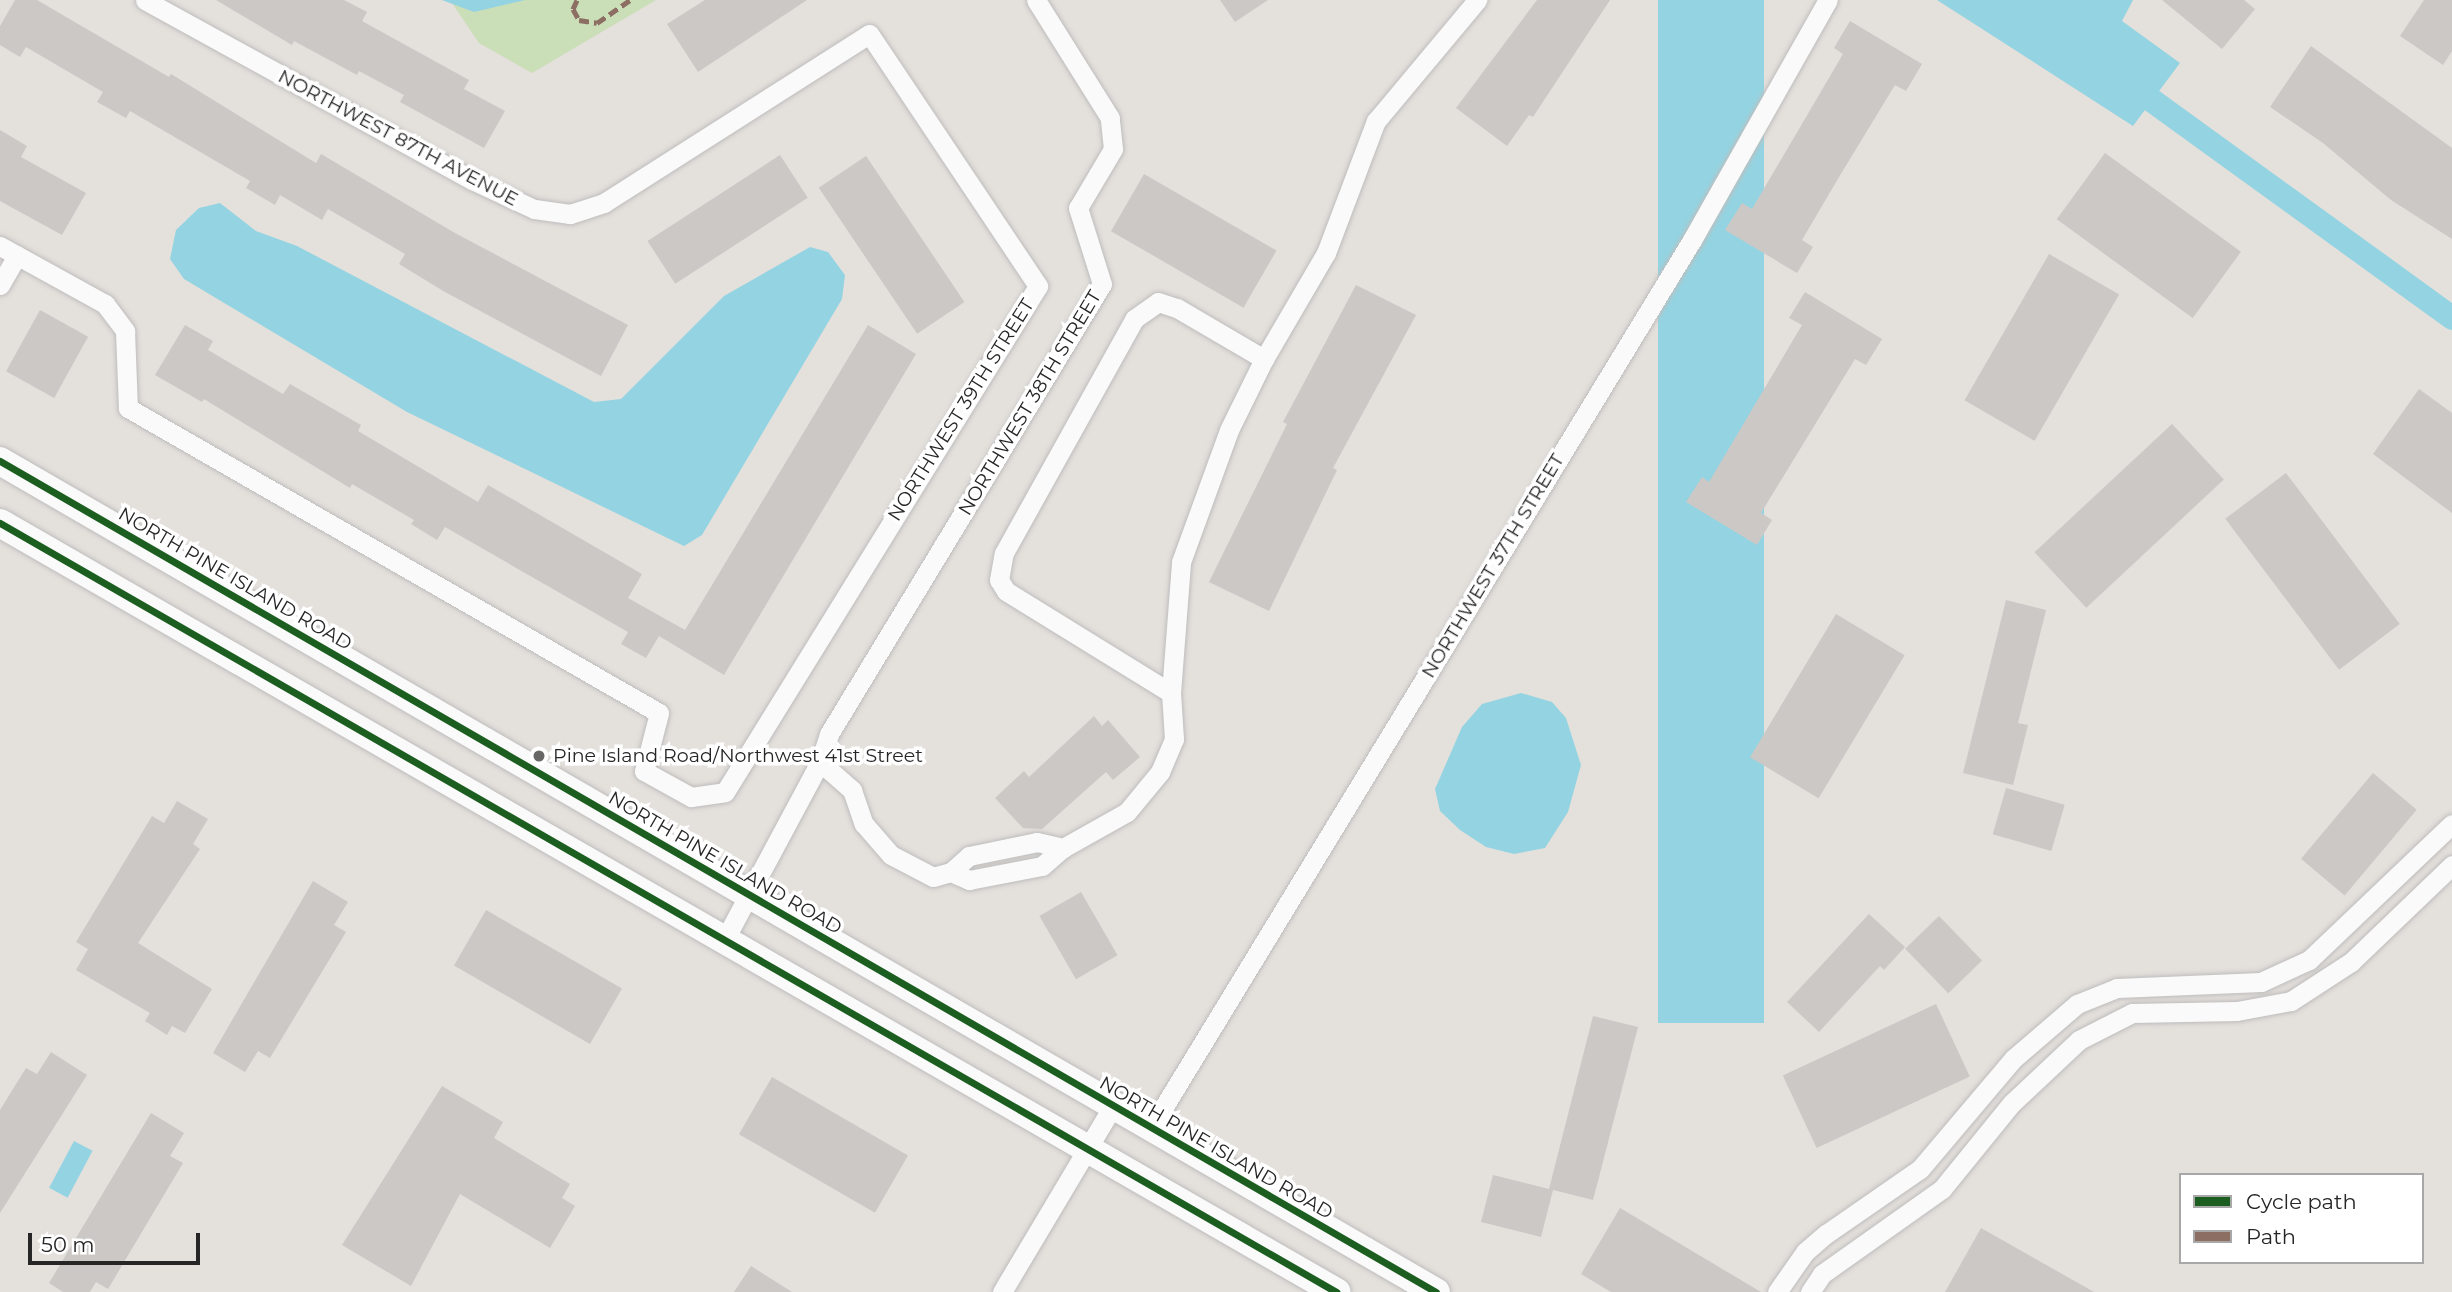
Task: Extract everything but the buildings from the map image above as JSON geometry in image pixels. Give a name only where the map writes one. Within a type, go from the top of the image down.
[{"type":"main road","name":"NORTH PINE ISLAND ROAD","points":[[0,461],[1436,1292]]},
{"type":"main road","points":[[0,523],[1336,1292]]},
{"type":"street","name":"NORTHWEST 87TH AVENUE","points":[[145,0],[472,180],[534,209],[570,214],[604,203],[869,34]]},
{"type":"street","name":"NORTHWEST 38TH STREET","points":[[725,939],[820,762],[829,734],[1102,284],[1078,208],[1113,149],[1110,118],[1036,0]]},
{"type":"street","name":"NORTHWEST 37TH STREET","points":[[1151,1128],[1692,240],[1828,0]]},
{"type":"street","points":[[820,762],[852,790],[864,824],[891,855],[933,877],[951,872],[969,856],[982,853],[1037,842],[1063,848],[1127,812],[1160,772],[1174,738],[1171,693],[1181,562],[1229,430],[1264,359],[1326,253],[1376,121],[1469,4]]},
{"type":"street","name":"NORTHWEST 39TH STREET","points":[[725,792],[1038,286],[869,34]]},
{"type":"street","points":[[0,285],[8,251]]},
{"type":"street","name":"NORTH PINE ISLAND ROAD","points":[[8,251],[105,304],[119,322],[125,331],[128,408],[659,713],[644,771],[691,797],[725,792]]},
{"type":"street","points":[[1171,693],[1006,592],[999,580],[1004,553],[1134,319],[1158,302],[1177,307],[1264,359]]},
{"type":"street","points":[[1777,1292],[1805,1252],[1826,1234],[1920,1169],[2004,1069],[2077,1004],[2117,988],[2261,982],[2309,960],[2452,824]]},
{"type":"street","points":[[1810,1292],[1822,1274],[1942,1189],[2012,1103],[2078,1041],[2132,1013],[2237,1011],[2291,1001],[2351,962],[2452,864]]},
{"type":"street","points":[[1002,1292],[1113,1106]]},
{"type":"green space","points":[[450,0],[656,0],[532,73],[479,43]]},
{"type":"water","points":[[442,0],[525,0],[474,12]]},
{"type":"water","points":[[1658,0],[1764,0],[1764,1023],[1658,1023]]},
{"type":"water","points":[[1937,0],[2133,0],[2122,21],[2180,63],[2133,126]]},
{"type":"water","points":[[220,203],[256,231],[297,246],[594,402],[621,399],[724,296],[810,247],[828,252],[845,275],[842,299],[702,535],[684,546],[407,412],[184,279],[170,259],[176,230],[199,208]]},
{"type":"water","points":[[1521,693],[1552,702],[1566,718],[1581,765],[1568,812],[1545,848],[1514,854],[1486,847],[1460,830],[1440,811],[1435,789],[1462,727],[1482,704]]},
{"type":"water","points":[[74,1141],[93,1151],[68,1198],[49,1188]]},
{"type":"waterway","points":[[2125,81],[2452,318]]},
{"type":"marked path","points":[[577,0],[573,9],[579,20],[597,23],[630,0]]},
{"type":"cycle path","points":[[0,461],[1436,1292]]},
{"type":"cycle path","points":[[0,523],[1336,1292]]},
{"type":"place","name":"Pine Island Road/Northwest 41st Street","points":[[539,756]]}]
